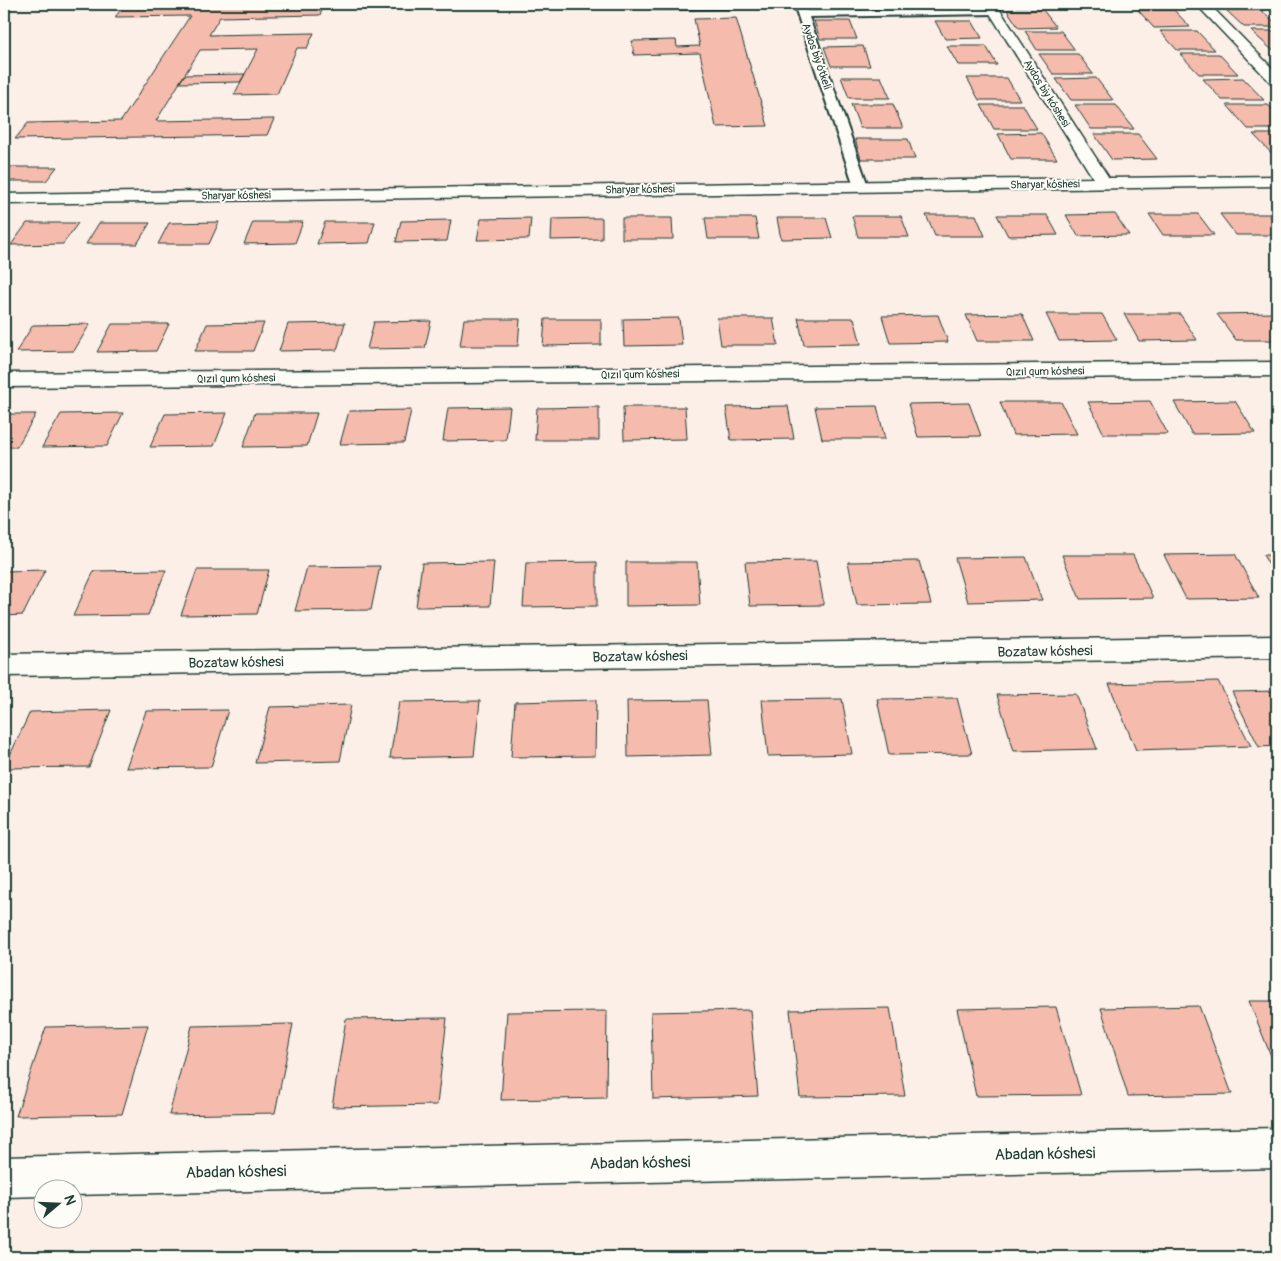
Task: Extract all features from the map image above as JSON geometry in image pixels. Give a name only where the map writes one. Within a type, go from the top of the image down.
[{"type":"street","points":[[1202,4],[1277,81]]},
{"type":"street","name":"Aydos biy kóshesi","points":[[992,7],[1104,183]]},
{"type":"street","name":"Sharyar kóshesi","points":[[4,198],[1277,181]]},
{"type":"street","name":"Qızıl qum kóshesi","points":[[4,380],[1277,369]]},
{"type":"street","name":"Bozataw kóshesi","points":[[4,665],[1277,647]]},
{"type":"street","name":"Abadan kóshesi","points":[[4,1177],[1277,1148]]},
{"type":"lane","name":"Aydos biy ótkeli","points":[[656,6],[799,4],[860,186]]},
{"type":"lane","points":[[803,14],[992,7]]},
{"type":"building","points":[[325,4],[320,15],[220,17],[209,35],[314,33],[307,48],[297,48],[277,94],[234,95],[258,49],[200,50],[156,121],[274,119],[267,135],[15,139],[28,123],[121,121],[190,16],[115,17],[124,6]]},
{"type":"building","points":[[917,4],[953,4],[954,7],[919,7]]},
{"type":"building","points":[[1005,4],[1040,4],[1042,6],[1006,6]]},
{"type":"building","points":[[1134,4],[1169,4],[1171,6],[1136,6]]},
{"type":"building","points":[[1221,4],[1257,4],[1259,6],[1223,6]]},
{"type":"building","points":[[1007,10],[1043,10],[1056,27],[1019,28]]},
{"type":"building","points":[[1138,10],[1174,10],[1190,27],[1154,28]]},
{"type":"building","points":[[1226,10],[1261,10],[1277,24],[1277,27],[1244,27]]},
{"type":"building","points":[[736,18],[768,126],[716,127],[700,53],[634,55],[632,41],[676,40],[677,47],[700,46],[694,19]]},
{"type":"building","points":[[814,21],[850,21],[857,39],[820,39]]},
{"type":"building","points":[[935,21],[972,21],[982,38],[945,39]]},
{"type":"building","points":[[1025,31],[1061,31],[1075,50],[1037,50]]},
{"type":"building","points":[[1160,31],[1197,31],[1215,50],[1177,50]]},
{"type":"building","points":[[1251,31],[1277,31],[1277,49],[1271,49]]},
{"type":"building","points":[[863,46],[870,66],[831,66],[824,47]]},
{"type":"building","points":[[947,46],[986,46],[997,65],[958,65]]},
{"type":"building","points":[[1039,54],[1078,54],[1093,74],[1053,74]]},
{"type":"building","points":[[1180,54],[1219,54],[1238,74],[1199,74]]},
{"type":"building","points":[[245,74],[240,82],[179,83],[184,75]]},
{"type":"building","points":[[841,77],[881,77],[890,98],[849,98]]},
{"type":"building","points":[[967,78],[1007,78],[1020,100],[979,100]]},
{"type":"building","points":[[1096,78],[1113,100],[1071,100],[1056,79]]},
{"type":"building","points":[[1243,78],[1264,100],[1222,100],[1203,79]]},
{"type":"building","points":[[851,104],[893,104],[903,128],[860,128]]},
{"type":"building","points":[[981,105],[1023,105],[1037,129],[994,129]]},
{"type":"building","points":[[1075,105],[1116,105],[1134,129],[1091,129]]},
{"type":"building","points":[[1227,105],[1268,105],[1277,114],[1277,129],[1248,129]]},
{"type":"building","points":[[1041,133],[1057,159],[1011,159],[998,134]]},
{"type":"building","points":[[1094,134],[1138,134],[1157,159],[1112,160]]},
{"type":"building","points":[[1253,134],[1277,134],[1277,159]]},
{"type":"building","points":[[855,139],[908,139],[915,159],[861,159]]},
{"type":"building","points":[[4,167],[57,167],[46,181],[4,181]]},
{"type":"building","points":[[1115,214],[1129,235],[1078,236],[1066,215]]},
{"type":"building","points":[[1149,214],[1198,214],[1214,235],[1163,235]]},
{"type":"building","points":[[1220,214],[1269,214],[1277,224],[1277,235],[1236,235]]},
{"type":"building","points":[[926,215],[976,215],[985,236],[935,236]]},
{"type":"building","points":[[997,215],[1047,215],[1058,235],[1008,236]]},
{"type":"building","points":[[852,216],[901,216],[909,237],[858,237]]},
{"type":"building","points":[[531,218],[529,239],[477,240],[481,219]]},
{"type":"building","points":[[602,218],[602,239],[551,240],[552,219]]},
{"type":"building","points":[[622,218],[672,218],[673,239],[622,239]]},
{"type":"building","points":[[705,218],[755,218],[759,239],[708,239]]},
{"type":"building","points":[[777,218],[826,218],[832,238],[781,239]]},
{"type":"building","points":[[451,220],[447,241],[396,242],[401,221]]},
{"type":"building","points":[[219,222],[209,244],[158,244],[169,223]]},
{"type":"building","points":[[253,222],[303,222],[295,243],[244,244]]},
{"type":"building","points":[[325,222],[375,222],[369,243],[317,244]]},
{"type":"building","points":[[27,223],[78,223],[63,244],[11,245]]},
{"type":"building","points":[[99,223],[150,223],[137,244],[86,244]]},
{"type":"building","points":[[1273,313],[1277,319],[1277,340],[1236,340],[1217,314]]},
{"type":"building","points":[[1022,314],[1034,341],[977,341],[966,315]]},
{"type":"building","points":[[1046,314],[1102,314],[1117,340],[1059,341]]},
{"type":"building","points":[[1124,314],[1180,314],[1197,340],[1139,341]]},
{"type":"building","points":[[938,315],[948,342],[890,343],[882,316]]},
{"type":"building","points":[[679,318],[682,345],[624,346],[623,319]]},
{"type":"building","points":[[717,318],[773,318],[778,345],[721,345]]},
{"type":"building","points":[[798,318],[854,318],[861,344],[804,345]]},
{"type":"building","points":[[464,319],[520,319],[518,346],[460,346]]},
{"type":"building","points":[[545,319],[601,319],[601,345],[543,346]]},
{"type":"building","points":[[431,321],[425,348],[367,349],[374,322]]},
{"type":"building","points":[[264,323],[253,351],[195,351],[207,324]]},
{"type":"building","points":[[345,323],[337,350],[279,351],[288,324]]},
{"type":"building","points":[[90,324],[74,351],[16,352],[33,325]]},
{"type":"building","points":[[112,324],[169,324],[156,351],[97,352]]},
{"type":"building","points":[[1150,401],[1168,434],[1104,434],[1088,402]]},
{"type":"building","points":[[1235,401],[1255,433],[1192,434],[1174,402]]},
{"type":"building","points":[[1000,402],[1061,402],[1077,434],[1013,435]]},
{"type":"building","points":[[969,403],[981,436],[918,437],[908,404]]},
{"type":"building","points":[[788,406],[794,439],[731,440],[726,407]]},
{"type":"building","points":[[877,406],[885,439],[822,439],[815,407]]},
{"type":"building","points":[[510,407],[506,440],[443,441],[448,408]]},
{"type":"building","points":[[599,407],[599,440],[535,440],[537,408]]},
{"type":"building","points":[[623,407],[685,407],[687,439],[624,440]]},
{"type":"building","points":[[411,410],[404,443],[340,444],[349,411]]},
{"type":"building","points":[[123,413],[107,446],[42,447],[61,414]]},
{"type":"building","points":[[227,413],[214,446],[150,447],[165,414]]},
{"type":"building","points":[[255,413],[317,413],[307,446],[243,447]]},
{"type":"building","points":[[4,414],[36,414],[17,447],[4,447]]},
{"type":"building","points":[[1235,554],[1259,598],[1186,599],[1164,555]]},
{"type":"building","points":[[1062,555],[1133,555],[1153,598],[1080,599]]},
{"type":"building","points":[[1263,555],[1277,555],[1277,579]]},
{"type":"building","points":[[1026,557],[1042,600],[968,602],[955,558]]},
{"type":"building","points":[[816,561],[824,605],[750,606],[745,562]]},
{"type":"building","points":[[919,561],[931,604],[857,605],[848,562]]},
{"type":"building","points":[[494,562],[490,606],[416,607],[422,563]]},
{"type":"building","points":[[597,562],[597,606],[523,607],[526,563]]},
{"type":"building","points":[[626,562],[697,562],[700,605],[626,606]]},
{"type":"building","points":[[380,566],[371,610],[295,611],[307,567]]},
{"type":"building","points":[[45,570],[23,615],[4,616],[4,571]]},
{"type":"building","points":[[166,570],[148,615],[73,616],[94,571]]},
{"type":"building","points":[[197,570],[269,570],[257,614],[181,615]]},
{"type":"building","points":[[1218,681],[1251,746],[1136,750],[1109,684]]},
{"type":"building","points":[[1277,691],[1277,746],[1259,747],[1232,692]]},
{"type":"building","points":[[1076,694],[1097,749],[1014,751],[997,695]]},
{"type":"building","points":[[957,698],[972,754],[889,755],[877,699]]},
{"type":"building","points":[[842,699],[852,754],[768,756],[762,700]]},
{"type":"building","points":[[596,700],[595,756],[511,757],[515,702]]},
{"type":"building","points":[[707,700],[712,755],[628,757],[627,701]]},
{"type":"building","points":[[480,701],[474,756],[390,758],[399,702]]},
{"type":"building","points":[[351,705],[340,761],[255,763],[270,707]]},
{"type":"building","points":[[111,710],[89,767],[4,768],[30,712]]},
{"type":"building","points":[[228,710],[211,767],[126,768],[146,711]]},
{"type":"building","points":[[1249,1001],[1277,1001],[1277,1071]]},
{"type":"building","points":[[1199,1006],[1232,1094],[1128,1096],[1101,1008]]},
{"type":"building","points":[[1056,1007],[1081,1095],[976,1096],[957,1009]]},
{"type":"building","points":[[890,1008],[905,1096],[800,1097],[790,1010]]},
{"type":"building","points":[[750,1010],[758,1096],[653,1099],[651,1012]]},
{"type":"building","points":[[607,1011],[606,1098],[501,1100],[507,1012]]},
{"type":"building","points":[[447,1018],[437,1105],[332,1107],[346,1019]]},
{"type":"building","points":[[293,1024],[275,1113],[169,1115],[192,1026]]},
{"type":"building","points":[[148,1025],[122,1114],[16,1116],[46,1027]]}]
